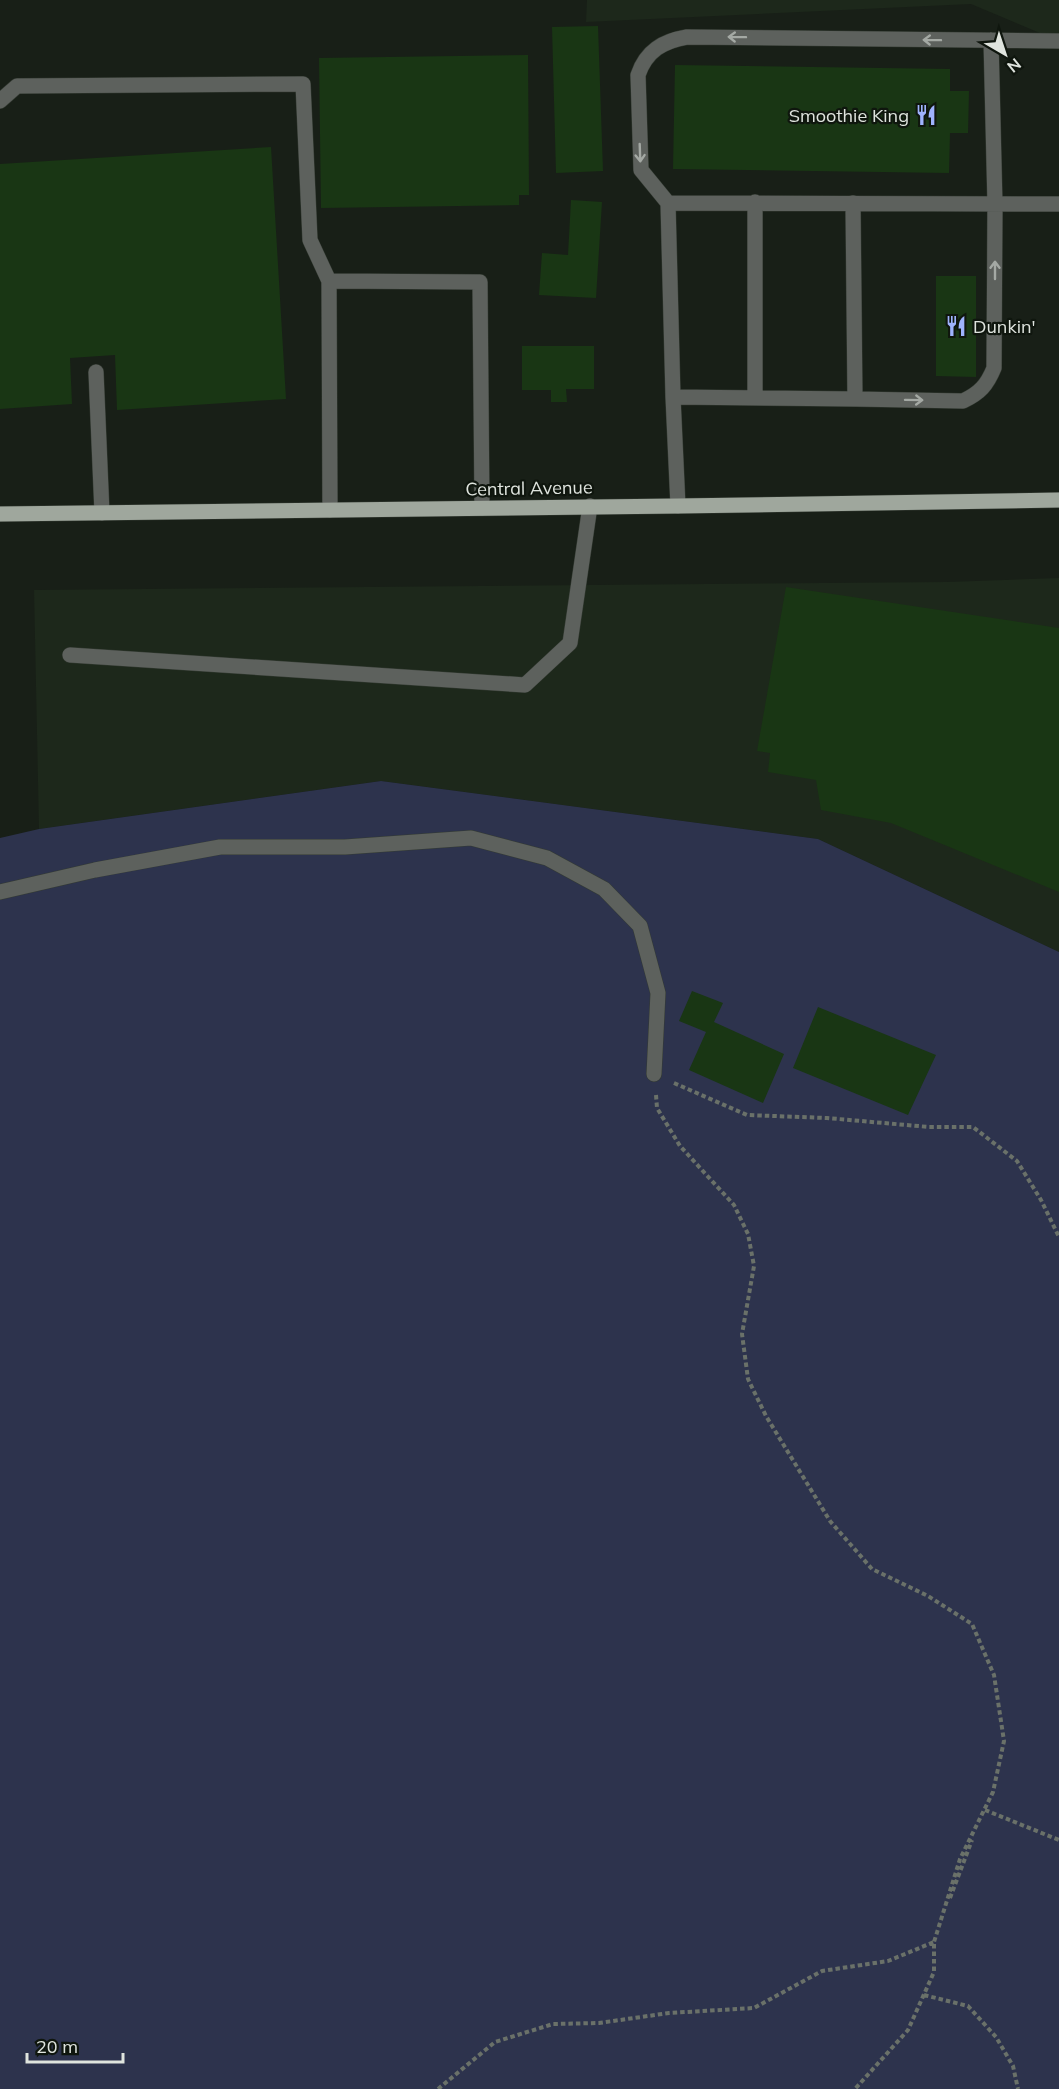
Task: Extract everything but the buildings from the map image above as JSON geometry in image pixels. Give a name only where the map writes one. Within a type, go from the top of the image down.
[{"type":"main road","name":"Central Avenue","points":[[0,514],[590,506],[678,507],[1059,500]]},
{"type":"lane","points":[[678,507],[668,203],[641,170],[638,75],[642,63],[668,40],[687,37],[1059,41]]},
{"type":"lane","points":[[673,397],[963,401],[988,385],[994,368],[995,205],[991,40]]},
{"type":"lane","points":[[0,101],[17,86],[303,84],[310,240],[329,281],[330,510]]},
{"type":"lane","points":[[755,202],[755,397]]},
{"type":"lane","points":[[668,203],[1059,204]]},
{"type":"lane","points":[[854,203],[855,399]]},
{"type":"lane","points":[[329,281],[480,282],[482,508]]},
{"type":"lane","points":[[96,372],[102,513]]},
{"type":"lane","points":[[70,655],[525,685],[570,643],[590,506]]},
{"type":"lane","points":[[0,892],[95,870],[220,847],[345,847],[471,838],[547,858],[604,889],[640,926],[658,993],[654,1074]]},
{"type":"path","points":[[855,2089],[908,2030],[934,1972],[934,1942],[960,1859],[993,1792],[1004,1741],[994,1675],[972,1624],[928,1596],[872,1569],[830,1521],[766,1416],[748,1379],[742,1334],[754,1266],[748,1234],[734,1205],[680,1146],[657,1108],[654,1074],[747,1115],[839,1119],[929,1127],[973,1126],[1017,1161],[1041,1200],[1059,1237]]},
{"type":"path","points":[[438,2089],[495,2042],[553,2024],[599,2023],[669,2013],[754,2008],[822,1971],[888,1961],[934,1942],[983,1809],[1059,1840]]},
{"type":"path","points":[[924,1995],[968,2006],[996,2037],[1013,2066],[1018,2089]]},
{"type":"shaded area","points":[[587,0],[1059,0],[1059,41],[971,4],[586,22]]},
{"type":"shaded area","points":[[1059,578],[1059,952],[818,839],[381,781],[39,829],[34,590],[947,582]]},
{"type":"shaded area","points":[[381,781],[818,839],[1059,952],[1059,2089],[0,2089],[0,838],[39,829]]},
{"type":"place","name":"Smoothie King","points":[[926,115]]},
{"type":"place","name":"Dunkin'","points":[[956,326]]}]
